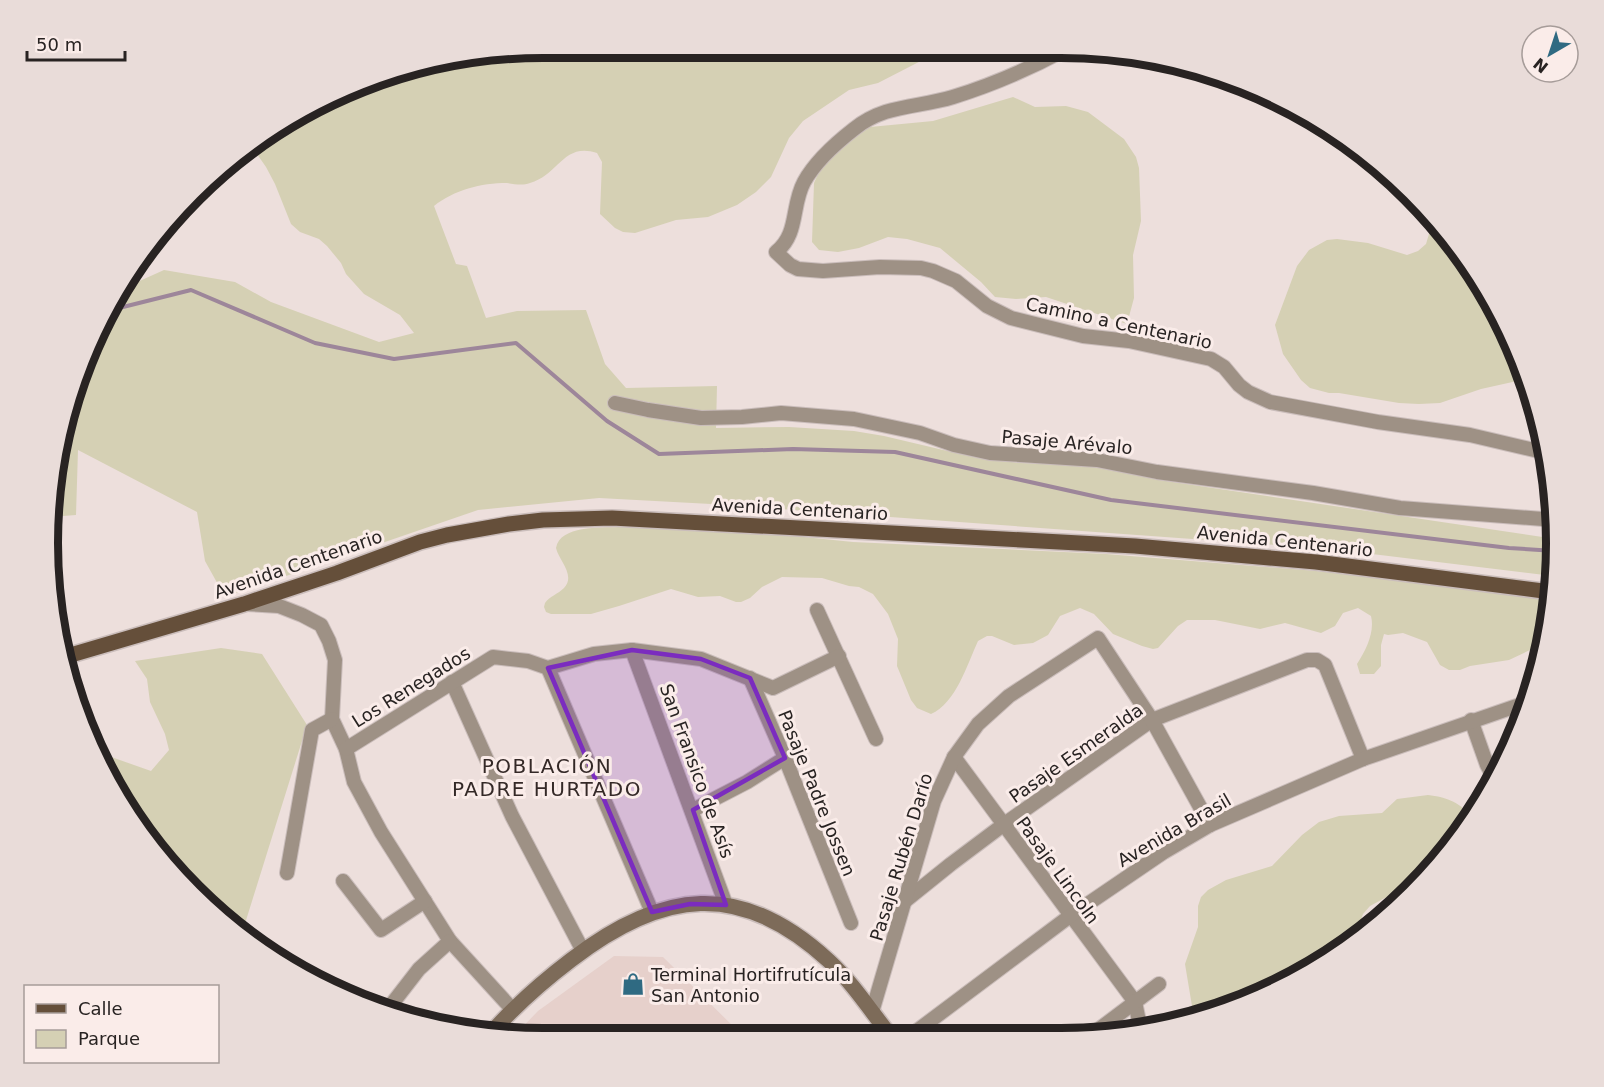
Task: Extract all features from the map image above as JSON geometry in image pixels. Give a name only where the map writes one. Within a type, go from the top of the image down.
[{"type":"main road","name":"Avenida Centenario","points":[[72,655],[244,604],[420,542],[509,524],[578,518],[1135,546],[1316,562],[1543,591]]},
{"type":"street","name":"Camino a Centenario","points":[[1048,58],[998,81],[950,98],[894,108],[861,124],[832,149],[811,172],[799,193],[790,237],[776,252],[798,269],[823,271],[880,267],[921,268],[933,271],[956,281],[987,306],[1011,318],[1083,336],[1129,341],[1211,359],[1224,367],[1239,385],[1270,402],[1470,435],[1536,450]]},
{"type":"street","name":"Pasaje Arévalo","points":[[615,403],[701,418],[781,413],[854,419],[920,433],[954,445],[990,453],[1097,459],[1157,472],[1312,493],[1400,508],[1544,519]]},
{"type":"street","points":[[244,604],[279,606],[321,625],[335,660],[332,719],[346,749],[354,783],[381,832],[450,941],[513,1010]]},
{"type":"street","points":[[817,610],[876,739]]},
{"type":"street","name":"Pasaje Rubén Darío","points":[[872,1012],[934,801],[954,757],[978,724],[1009,696],[1098,638],[1152,720]]},
{"type":"street","points":[[652,912],[548,668],[594,654],[632,650],[701,659],[773,688],[839,656]]},
{"type":"street","name":"San Fransico de Asís","points":[[632,650],[726,904]]},
{"type":"street","name":"Los Renegados","points":[[346,749],[493,657],[528,661],[548,668]]},
{"type":"street","name":"Pasaje Esmeralda","points":[[905,901],[1003,825],[1152,720],[1307,660],[1317,660],[1324,665],[1363,759]]},
{"type":"street","name":"Pasaje Padre Jossen","points":[[750,678],[851,922]]},
{"type":"street","points":[[452,682],[512,816],[583,951]]},
{"type":"street","name":"Avenida Brasil","points":[[921,1028],[1070,916],[1164,852],[1210,825],[1363,759],[1518,705]]},
{"type":"street","points":[[287,873],[312,730],[332,719]]},
{"type":"street","points":[[1152,720],[1210,825]]},
{"type":"street","points":[[1471,720],[1489,769]]},
{"type":"street","name":"Pasaje Lincoln","points":[[954,757],[1135,1002]]},
{"type":"street","points":[[693,810],[747,782],[785,758]]},
{"type":"street","points":[[343,881],[381,930],[425,901]]},
{"type":"street","points":[[498,1026],[547,978],[614,930],[652,912],[690,904],[726,904],[761,916],[805,941],[846,978],[884,1028]]},
{"type":"street","points":[[392,1004],[419,969],[450,941]]},
{"type":"street","points":[[1103,1026],[1159,984]]},
{"type":"street","points":[[1135,1002],[1139,1022]]},
{"type":"highlighted area","points":[[632,650],[701,659],[750,678],[785,758],[693,810],[726,905],[690,904],[652,912],[548,668]]},
{"type":"shaded area","name":"Terminal Hortifrutícula San Antonio","points":[[614,956],[663,957],[735,1028],[522,1027],[538,1011]]},
{"type":"green space","points":[[544,58],[927,58],[878,83],[849,90],[803,121],[789,138],[771,177],[756,192],[737,205],[708,217],[676,220],[635,233],[623,232],[615,228],[600,214],[602,162],[597,153],[586,151],[576,152],[569,156],[540,179],[530,183],[521,185],[497,183],[478,186],[450,196],[434,206],[456,264],[467,266],[486,318],[517,311],[586,310],[605,364],[626,388],[717,386],[716,428],[789,427],[854,431],[977,458],[1020,463],[1090,466],[1159,480],[1546,537],[1544,575],[1331,549],[599,498],[478,510],[225,597],[205,561],[197,512],[78,450],[76,515],[60,516],[63,480],[75,418],[95,358],[134,283],[164,270],[235,282],[271,302],[379,342],[414,333],[400,315],[364,294],[346,274],[341,263],[327,246],[319,239],[300,232],[291,224],[266,167],[256,153],[301,123],[358,95],[418,75],[449,68]]},
{"type":"green space","points":[[1013,97],[1035,107],[1066,106],[1088,112],[1124,139],[1136,157],[1139,168],[1141,221],[1133,255],[1134,298],[1127,324],[1046,297],[1016,299],[995,297],[981,282],[940,248],[907,239],[888,237],[859,248],[838,252],[819,250],[812,242],[814,183],[843,140],[870,127],[933,121]]},
{"type":"green space","points":[[1428,228],[1464,274],[1481,301],[1509,358],[1517,381],[1481,389],[1440,403],[1419,404],[1329,393],[1310,388],[1301,380],[1283,354],[1275,325],[1297,266],[1309,250],[1327,240],[1337,239],[1368,243],[1407,255],[1418,251],[1426,244]]},
{"type":"green space","points":[[592,528],[754,532],[853,542],[1106,554],[1316,571],[1542,597],[1533,650],[1509,660],[1470,666],[1460,670],[1449,670],[1440,665],[1427,642],[1403,633],[1384,634],[1381,645],[1381,666],[1374,674],[1360,674],[1357,664],[1369,641],[1372,628],[1371,616],[1358,608],[1343,613],[1335,626],[1321,633],[1285,623],[1260,629],[1215,620],[1187,620],[1178,626],[1158,648],[1153,649],[1113,634],[1094,614],[1080,608],[1060,616],[1048,635],[1033,643],[1014,645],[992,636],[978,641],[954,692],[940,709],[931,714],[917,708],[911,700],[897,666],[898,639],[888,614],[873,594],[859,587],[822,578],[782,577],[762,587],[750,598],[741,602],[720,596],[698,597],[671,589],[591,614],[546,612],[545,603],[564,588],[568,578],[566,568],[556,548],[559,541],[565,535]]},
{"type":"green space","points":[[221,648],[262,654],[307,725],[245,925],[201,886],[159,839],[123,786],[108,756],[151,771],[169,750],[165,734],[150,702],[147,679],[135,661]]},
{"type":"green space","points":[[1428,795],[1441,797],[1466,811],[1425,863],[1398,891],[1370,906],[1356,928],[1303,964],[1246,992],[1193,1010],[1185,964],[1198,927],[1198,906],[1201,897],[1208,890],[1226,880],[1272,866],[1302,835],[1319,822],[1339,816],[1382,813],[1397,799]]},
{"type":"waterway","points":[[120,308],[191,290],[315,343],[394,359],[516,343],[607,421],[659,454],[793,449],[895,452],[1111,500],[1509,548],[1546,550]]},
{"type":"place","name":"Terminal Hortifrutícula San Antonio","points":[[633,984]]},
{"type":"district","name":"POBLACIÓN PADRE HURTADO","points":[[547,778]]}]
